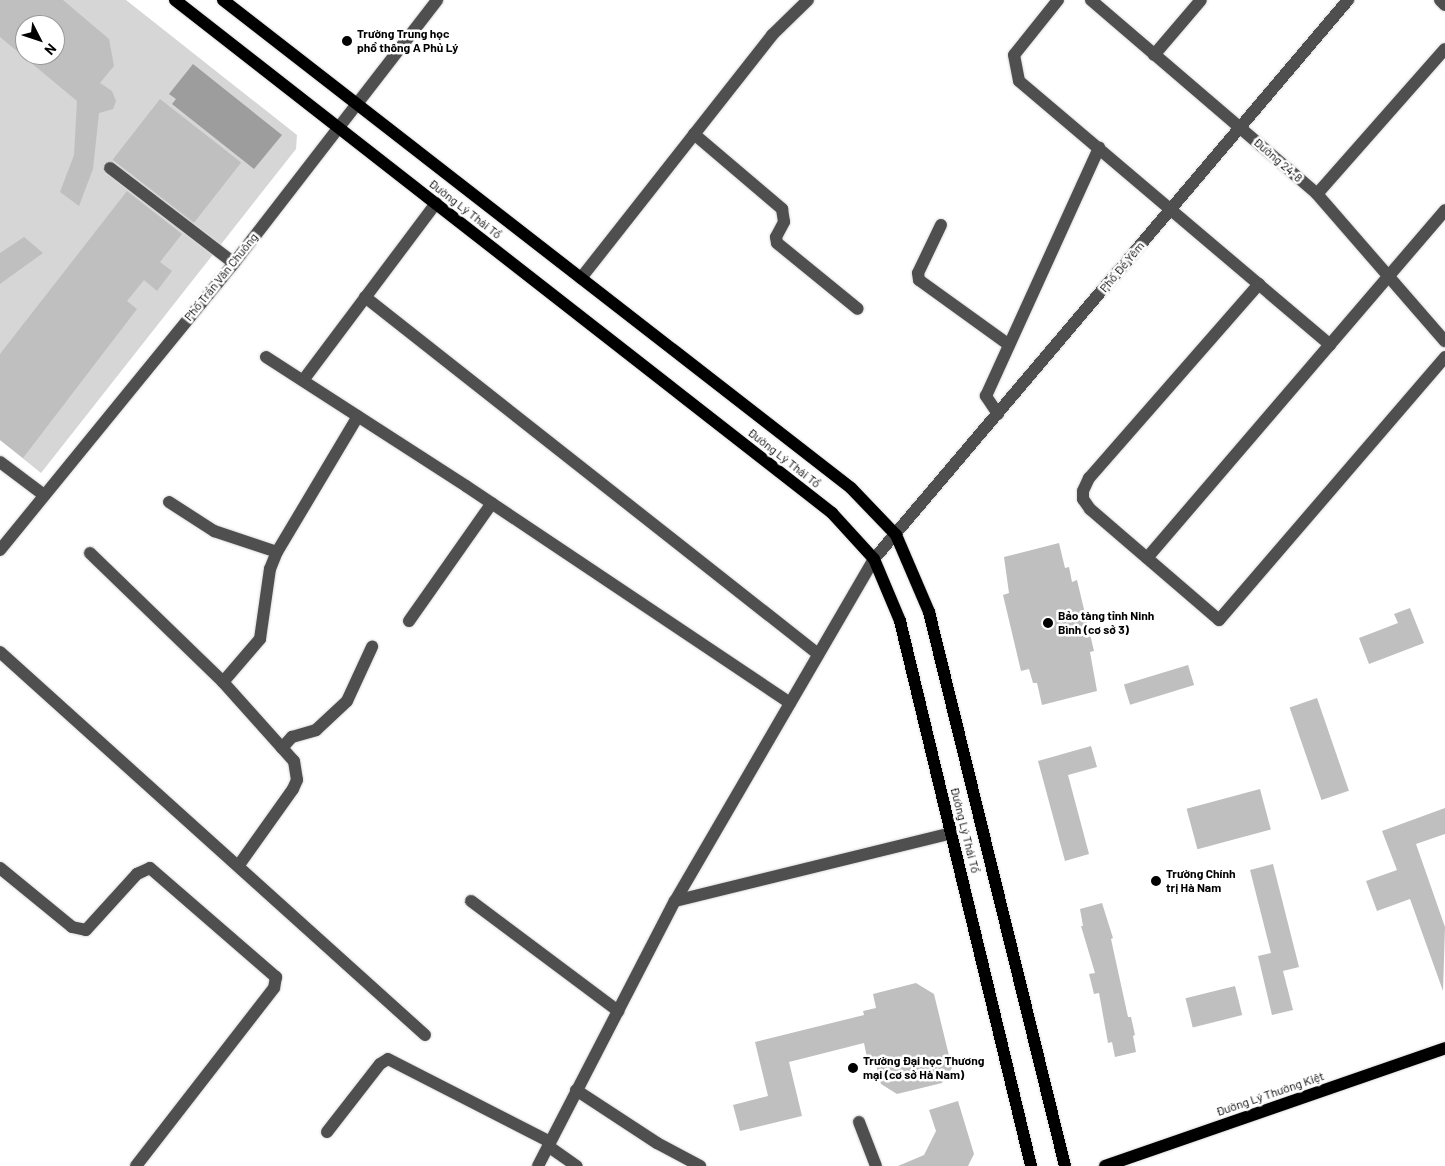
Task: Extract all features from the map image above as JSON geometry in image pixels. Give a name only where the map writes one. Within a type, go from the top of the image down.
[{"type":"main road","name":"Đường Lý Thái Tổ","points":[[175,0],[832,513],[874,559],[900,621],[1031,1166]]},
{"type":"main road","name":"Đường Lý Thái Tổ","points":[[223,0],[851,488],[896,535],[929,612],[1065,1166]]},
{"type":"main road","name":"Đường Lý Thường Kiệt","points":[[1105,1166],[1445,1048]]},
{"type":"street","name":"Phố Trần Văn Chuông","points":[[0,550],[234,263],[437,0]]},
{"type":"street","points":[[581,278],[772,35],[808,0]]},
{"type":"street","points":[[1058,0],[1023,41],[1014,55],[1014,68],[1019,81],[1330,345]]},
{"type":"street","name":"Đường 24-8","points":[[1091,0],[1317,194],[1445,340]]},
{"type":"street","points":[[1154,55],[1201,0]]},
{"type":"street","name":"Phố Đề Yêm","points":[[538,1166],[675,901],[874,559],[1348,0]]},
{"type":"street","points":[[1440,0],[1445,4]]},
{"type":"street","points":[[1317,194],[1445,49]]},
{"type":"street","points":[[694,134],[782,209],[784,222],[776,237],[776,243],[858,309]]},
{"type":"street","points":[[998,414],[986,396],[1099,148]]},
{"type":"street","points":[[110,168],[234,263]]},
{"type":"street","points":[[304,379],[436,203]]},
{"type":"street","points":[[1147,558],[1445,210]]},
{"type":"street","points":[[941,225],[918,273],[919,280],[1009,344]]},
{"type":"street","points":[[1259,284],[1089,478],[1083,491],[1083,499],[1090,508],[1219,620],[1445,357]]},
{"type":"street","points":[[365,297],[818,654]]},
{"type":"street","points":[[266,356],[492,503],[790,702]]},
{"type":"street","points":[[223,682],[260,639],[270,569],[277,552],[358,416]]},
{"type":"street","points":[[0,462],[44,495]]},
{"type":"street","points":[[169,502],[214,531],[277,552]]},
{"type":"street","points":[[409,621],[492,503]]},
{"type":"street","points":[[90,553],[223,682],[294,761],[297,780],[239,865]]},
{"type":"street","points":[[282,748],[292,737],[316,730],[347,701],[372,647]]},
{"type":"street","points":[[0,652],[239,865],[425,1035]]},
{"type":"street","points":[[675,901],[951,833]]},
{"type":"street","points":[[0,868],[72,926],[86,930],[137,874],[150,868],[276,977],[274,988],[136,1166]]},
{"type":"street","points":[[471,901],[618,1011]]},
{"type":"street","points":[[327,1132],[380,1064],[388,1059],[549,1144],[577,1166]]},
{"type":"street","points":[[576,1090],[657,1142],[700,1166]]},
{"type":"street","points":[[860,1122],[876,1166]]},
{"type":"shaded area","points":[[0,0],[126,0],[297,135],[296,149],[41,473],[0,440]]},
{"type":"shaded area","points":[[193,64],[282,135],[254,169],[172,104],[176,99],[169,94]]},
{"type":"building","points":[[0,0],[63,0],[109,39],[114,66],[100,83],[112,91],[116,101],[113,109],[99,113],[93,169],[79,206],[60,192],[74,155],[77,101],[34,65],[65,65],[65,15],[15,15],[15,49],[0,37]]},
{"type":"building","points":[[160,99],[241,162],[194,223],[113,160]]},
{"type":"building","points":[[127,191],[182,234],[160,262],[172,271],[157,291],[144,280],[127,301],[137,309],[23,458],[0,440],[0,354]]},
{"type":"building","points":[[24,237],[43,253],[0,284],[0,253]]},
{"type":"building","name":"Bảo tàng tỉnh Ninh Bình (cơ sở 3)","points":[[1059,543],[1065,568],[1069,567],[1072,582],[1077,580],[1094,651],[1090,652],[1097,691],[1042,705],[1037,683],[1033,683],[1029,669],[1021,671],[1003,595],[1009,593],[1004,557]]},
{"type":"building","points":[[1410,608],[1424,643],[1369,664],[1359,638],[1398,623],[1394,614]]},
{"type":"building","points":[[1188,665],[1194,685],[1130,705],[1124,685]]},
{"type":"building","points":[[1317,698],[1349,791],[1321,800],[1290,707]]},
{"type":"building","points":[[1091,746],[1097,767],[1068,775],[1089,854],[1065,861],[1038,761]]},
{"type":"building","points":[[1260,789],[1271,830],[1197,849],[1187,809]]},
{"type":"building","points":[[1445,808],[1445,834],[1416,844],[1445,927],[1443,991],[1410,899],[1377,911],[1366,881],[1397,870],[1382,831]]},
{"type":"building","points":[[1273,864],[1299,967],[1283,971],[1293,1010],[1272,1015],[1258,956],[1271,953],[1250,870]]},
{"type":"building","points":[[1102,903],[1113,938],[1111,939],[1128,1017],[1131,1017],[1135,1035],[1133,1036],[1136,1052],[1115,1057],[1112,1042],[1108,1043],[1099,993],[1094,994],[1089,974],[1095,973],[1081,926],[1083,926],[1080,909]]},
{"type":"building","points":[[916,983],[934,994],[952,1068],[942,1083],[897,1094],[881,1084],[874,1057],[867,1058],[864,1043],[789,1062],[802,1116],[740,1131],[733,1105],[768,1096],[755,1042],[864,1015],[863,1011],[876,1008],[873,994]]},
{"type":"building","points":[[1235,986],[1242,1015],[1193,1027],[1186,998]]},
{"type":"building","points":[[958,1101],[974,1154],[968,1166],[898,1166],[924,1155],[936,1131],[929,1110]]},
{"type":"place","name":"Trường Trung học phổ thông A Phủ Lý","points":[[347,41]]},
{"type":"place","name":"Bảo tàng tỉnh Ninh Bình (cơ sở 3)","points":[[1048,623]]},
{"type":"place","name":"Trường Chính trị Hà Nam","points":[[1156,881]]},
{"type":"place","name":"Trường Đại học Thương mại (cơ sở Hà Nam)","points":[[853,1068]]}]
